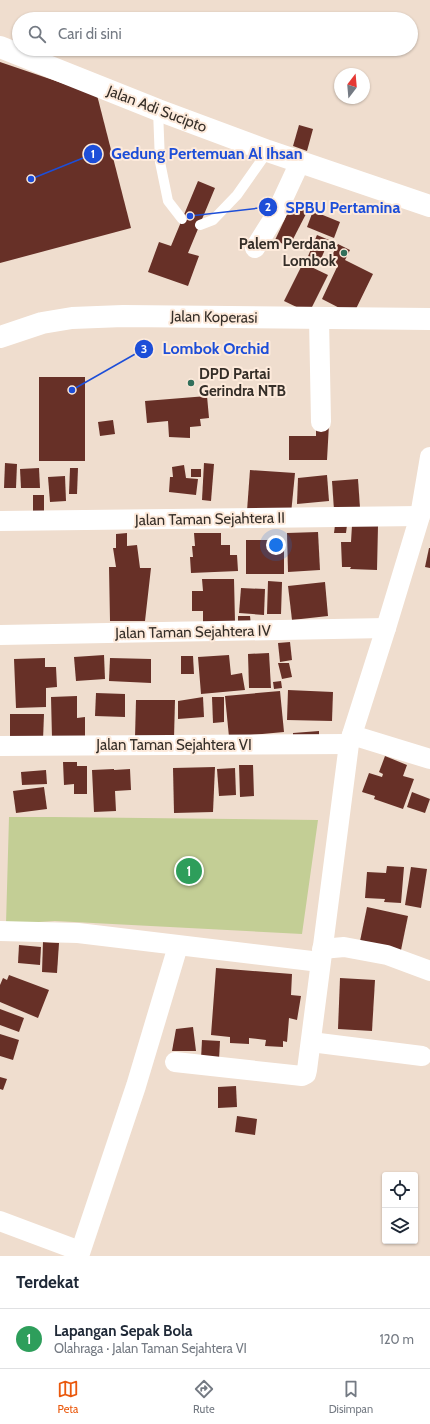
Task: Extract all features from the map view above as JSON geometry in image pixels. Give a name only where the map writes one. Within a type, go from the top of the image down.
[{"type":"main road","name":"Jalan Adi Sucipto","points":[[0,47],[12,53]]},
{"type":"main road","name":"Jalan Adi Sucipto","points":[[19,56],[48,70],[268,151],[430,206]]},
{"type":"main road","name":"Jalan Koperasi","points":[[0,337],[42,323],[72,318],[123,316],[430,319]]},
{"type":"street","points":[[255,248],[275,216],[300,162]]},
{"type":"street","points":[[319,318],[321,422]]},
{"type":"street","points":[[175,1062],[302,1076],[306,1074],[350,739],[420,516],[430,457]]},
{"type":"street","name":"Jalan Taman Sejahtera II","points":[[0,521],[420,516]]},
{"type":"street","name":"Jalan Taman Sejahtera IV","points":[[0,635],[386,628]]},
{"type":"street","name":"Jalan Taman Sejahtera VI","points":[[0,746],[350,739],[430,759]]},
{"type":"street","points":[[0,931],[78,933],[178,946],[321,955],[344,947],[387,955],[430,971]]},
{"type":"street","points":[[0,1220],[79,1254],[136,1086],[178,946]]},
{"type":"street","points":[[311,1042],[422,1056]]},
{"type":"lane","points":[[158,110],[160,162],[168,201],[182,219]]},
{"type":"lane","points":[[200,225],[213,220],[237,195],[268,151]]},
{"type":"green space","points":[[9,817],[318,820],[302,934],[55,921],[6,924]]},
{"type":"building","points":[[0,62],[97,95],[131,228],[0,263]]},
{"type":"building","points":[[299,125],[313,129],[307,151],[293,146]]},
{"type":"building","points":[[198,181],[215,188],[188,253],[199,256],[188,286],[148,272],[159,242],[171,246]]},
{"type":"building","points":[[292,204],[307,212],[289,247],[275,240]]},
{"type":"building","points":[[313,211],[340,222],[334,238],[307,227]]},
{"type":"building","points":[[317,235],[329,240],[318,266],[306,261]]},
{"type":"building","points":[[338,244],[350,250],[345,260],[373,274],[353,315],[322,299],[338,265],[329,261]]},
{"type":"building","points":[[303,263],[328,275],[309,313],[284,301]]},
{"type":"building","points":[[39,377],[85,377],[85,461],[39,461]]},
{"type":"building","points":[[207,396],[209,418],[200,419],[201,426],[190,427],[190,438],[169,437],[168,421],[147,423],[145,401]]},
{"type":"building","points":[[113,420],[115,434],[100,436],[98,422]]},
{"type":"building","points":[[316,423],[329,424],[327,460],[289,460],[289,436],[316,436]]},
{"type":"building","points":[[5,463],[17,464],[16,488],[4,488]]},
{"type":"building","points":[[204,463],[214,464],[211,501],[202,500]]},
{"type":"building","points":[[184,465],[186,478],[198,479],[196,495],[169,492],[170,477],[173,477],[172,467]]},
{"type":"building","points":[[39,468],[40,488],[21,488],[20,469]]},
{"type":"building","points":[[70,468],[78,468],[77,494],[69,494]]},
{"type":"building","points":[[191,469],[201,469],[201,477],[191,477]]},
{"type":"building","points":[[250,470],[295,473],[291,514],[247,511]]},
{"type":"building","points":[[327,475],[329,501],[297,504],[298,478]]},
{"type":"building","points":[[65,476],[66,501],[50,502],[48,477]]},
{"type":"building","points":[[358,479],[360,508],[334,510],[332,481]]},
{"type":"building","points":[[33,495],[44,495],[44,516],[33,516]]},
{"type":"building","points":[[335,525],[347,525],[346,533],[334,533]]},
{"type":"building","points":[[352,525],[378,526],[377,570],[350,569],[351,567],[342,567],[341,542],[351,542]]},
{"type":"building","points":[[318,532],[320,570],[288,572],[287,533]]},
{"type":"building","points":[[127,533],[127,546],[137,545],[140,568],[151,568],[145,621],[110,621],[109,567],[116,567],[113,548],[116,548],[116,534]]},
{"type":"building","points":[[194,533],[221,533],[221,545],[230,545],[230,555],[237,555],[238,571],[191,573],[190,557],[193,557],[192,546],[195,546]]},
{"type":"building","points":[[246,540],[284,540],[284,574],[246,574]]},
{"type":"building","points":[[430,548],[430,568],[425,567]]},
{"type":"building","points":[[202,579],[234,579],[235,622],[203,623],[203,611],[192,611],[192,591],[203,591]]},
{"type":"building","points":[[268,581],[282,582],[281,614],[267,614]]},
{"type":"building","points":[[325,582],[328,616],[292,620],[288,586]]},
{"type":"building","points":[[241,588],[265,589],[264,615],[239,613]]},
{"type":"building","points":[[238,616],[250,616],[251,625],[238,625]]},
{"type":"building","points":[[290,642],[292,660],[280,662],[278,643]]},
{"type":"building","points":[[269,653],[271,688],[249,688],[248,654]]},
{"type":"building","points":[[104,655],[105,679],[76,681],[74,657]]},
{"type":"building","points":[[229,655],[231,675],[242,673],[245,690],[201,694],[198,657]]},
{"type":"building","points":[[181,656],[193,656],[194,674],[181,674]]},
{"type":"building","points":[[45,658],[45,667],[56,667],[57,687],[46,688],[46,707],[16,708],[14,659]]},
{"type":"building","points":[[110,658],[151,659],[151,683],[109,681]]},
{"type":"building","points":[[278,663],[289,663],[292,677],[282,679]]},
{"type":"building","points":[[281,681],[282,688],[274,689],[273,682]]},
{"type":"building","points":[[288,690],[333,692],[332,721],[287,720]]},
{"type":"building","points":[[280,691],[284,732],[229,737],[225,696]]},
{"type":"building","points":[[96,693],[125,694],[125,717],[95,716]]},
{"type":"building","points":[[77,696],[77,718],[85,717],[85,737],[52,738],[51,697]]},
{"type":"building","points":[[203,697],[204,717],[178,719],[178,701]]},
{"type":"building","points":[[212,697],[224,697],[224,722],[213,723]]},
{"type":"building","points":[[136,700],[175,700],[174,738],[135,737]]},
{"type":"building","points":[[10,714],[44,714],[43,740],[10,740]]},
{"type":"building","points":[[319,731],[319,740],[293,742],[293,733]]},
{"type":"building","points":[[385,756],[407,765],[403,776],[414,779],[403,809],[374,799],[375,796],[362,792],[369,773],[382,777],[383,774],[379,772]]},
{"type":"building","points":[[63,762],[77,762],[77,766],[87,766],[87,794],[74,794],[74,784],[64,785]]},
{"type":"building","points":[[239,765],[253,765],[254,796],[240,797]]},
{"type":"building","points":[[215,767],[213,812],[174,813],[173,768]]},
{"type":"building","points":[[235,768],[236,795],[219,796],[217,769]]},
{"type":"building","points":[[130,769],[131,790],[115,791],[116,811],[94,812],[92,770]]},
{"type":"building","points":[[46,770],[47,784],[22,785],[21,772]]},
{"type":"building","points":[[44,787],[47,809],[16,813],[13,791]]},
{"type":"building","points":[[412,792],[430,799],[425,813],[407,807]]},
{"type":"building","points":[[387,866],[404,867],[401,903],[384,902],[385,899],[365,898],[367,872],[386,873]]},
{"type":"building","points":[[411,867],[427,869],[421,908],[405,905]]},
{"type":"building","points":[[367,907],[408,916],[400,955],[359,946]]},
{"type":"building","points":[[43,942],[59,943],[57,973],[42,972]]},
{"type":"building","points":[[19,945],[41,947],[40,965],[18,963]]},
{"type":"building","points":[[216,968],[292,974],[291,995],[301,996],[297,1020],[289,1018],[287,1042],[283,1041],[283,1047],[265,1046],[266,1040],[249,1038],[249,1044],[230,1043],[230,1037],[211,1035]]},
{"type":"building","points":[[9,975],[49,990],[38,1018],[0,1002],[0,985],[3,978],[7,980]]},
{"type":"building","points":[[340,978],[375,980],[372,1031],[338,1029]]},
{"type":"building","points":[[0,1009],[24,1018],[19,1032],[0,1025]]},
{"type":"building","points":[[193,1027],[196,1051],[172,1051],[176,1029]]},
{"type":"building","points":[[0,1034],[19,1040],[13,1060],[0,1056]]},
{"type":"building","points":[[202,1040],[220,1041],[219,1060],[201,1059]]},
{"type":"building","points":[[0,1077],[7,1079],[3,1090],[0,1089]]},
{"type":"building","points":[[236,1086],[237,1107],[218,1108],[218,1087]]},
{"type":"building","points":[[237,1116],[257,1119],[255,1135],[235,1132]]},
{"type":"place","name":"Gedung Pertemuan Al Ihsan","points":[[31,179]]},
{"type":"place","name":"SPBU Pertamina","points":[[190,216]]},
{"type":"place","name":"Palem Perdana Lombok","points":[[344,253]]},
{"type":"place","name":"DPD Partai Gerindra NTB","points":[[191,383]]},
{"type":"place","name":"Lombok Orchid","points":[[72,390]]},
{"type":"place","name":"Lapangan Sepak Bola","points":[[189,871]]}]
